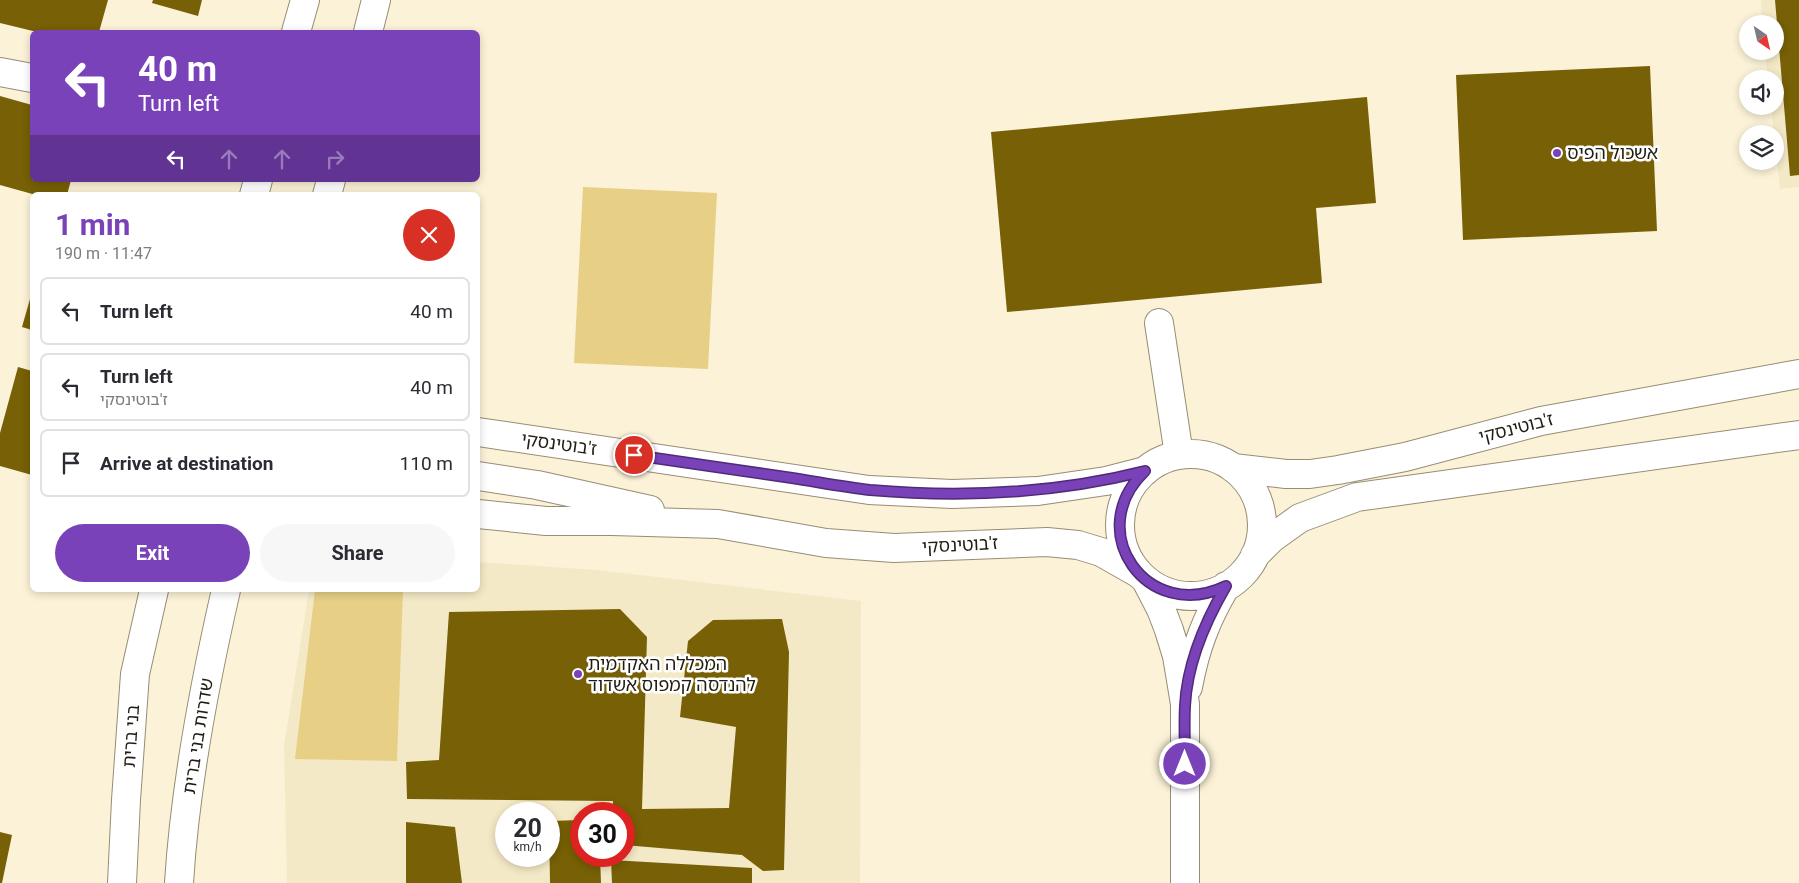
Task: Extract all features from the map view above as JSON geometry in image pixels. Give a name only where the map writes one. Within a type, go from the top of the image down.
[{"type":"street","points":[[297,30],[305,0]]},
{"type":"street","points":[[368,30],[376,0]]},
{"type":"street","points":[[0,72],[30,78]]},
{"type":"street","points":[[1159,323],[1179,455]]},
{"type":"street","name":"ז'בוטינסקי","points":[[1233,468],[1286,474],[1310,474],[1347,469],[1405,457],[1540,421],[1793,376]]},
{"type":"street","name":"ז'בוטינסקי","points":[[480,432],[870,490],[952,494],[1038,491],[1106,481],[1145,471]]},
{"type":"street","points":[[1142,577],[1164,591],[1185,596],[1206,594],[1226,586],[1243,572],[1255,555],[1272,538],[1300,518],[1357,497],[1799,435]]},
{"type":"street","points":[[1185,883],[1185,704],[1174,647],[1161,609],[1142,577],[1126,556],[1120,535],[1120,513],[1127,494],[1145,471],[1161,461],[1179,455],[1208,456],[1225,463],[1247,482],[1259,507],[1261,536],[1255,555]]},
{"type":"street","points":[[480,476],[537,485],[718,524]]},
{"type":"street","name":"ז'בוטינסקי","points":[[480,514],[546,521],[718,524],[826,543],[894,548],[1005,542],[1047,542],[1078,545],[1101,552],[1142,577]]},
{"type":"street","points":[[1185,704],[1194,658],[1214,607],[1226,586]]},
{"type":"street","name":"בני ברית","points":[[122,883],[135,674],[154,592]]},
{"type":"street","name":"שדרות בני ברית","points":[[180,883],[188,798],[204,695],[226,592]]},
{"type":"shaded area","points":[[1761,0],[1799,0],[1799,187],[1780,189],[1778,170],[1784,170],[1784,125],[1773,125],[1772,115],[1784,115],[1784,70],[1767,70],[1766,60],[1784,60],[1784,15],[1762,15]]},
{"type":"shaded area","points":[[583,187],[717,193],[708,369],[574,363]]},
{"type":"shaded area","name":"המכללה האקדמית להנדסה קמפוס אשדוד","points":[[480,562],[597,570],[861,601],[860,883],[287,883],[284,746],[309,592],[480,592]]},
{"type":"shaded area","points":[[315,592],[403,592],[397,761],[295,759]]},
{"type":"building","points":[[0,0],[108,0],[100,30],[30,30],[0,23]]},
{"type":"building","points":[[153,0],[202,0],[198,16],[152,3]]},
{"type":"building","points":[[1775,0],[1799,0],[1799,175],[1790,176],[1784,106],[1784,70],[1781,70],[1780,60],[1784,60],[1784,15],[1776,15]]},
{"type":"building","name":"אשכול הפיס","points":[[1650,66],[1657,231],[1463,240],[1456,75]]},
{"type":"building","points":[[0,96],[30,104],[30,182],[70,182],[68,192],[30,193],[0,185]]},
{"type":"building","points":[[1367,97],[1376,203],[1316,208],[1322,283],[1007,312],[991,132]]},
{"type":"building","points":[[30,299],[30,329],[22,327]]},
{"type":"building","points":[[18,367],[30,370],[30,474],[0,466],[0,433]]},
{"type":"building","points":[[620,609],[647,637],[642,809],[729,808],[736,727],[680,717],[688,641],[713,620],[782,619],[789,652],[784,870],[763,871],[742,855],[635,846],[635,802],[407,799],[406,762],[439,760],[449,612]]},
{"type":"building","points":[[570,820],[570,867],[600,867],[601,883],[550,883],[550,867],[560,867],[560,821]]},
{"type":"building","points":[[406,822],[455,827],[462,883],[406,883]]},
{"type":"building","points":[[0,832],[12,835],[2,883],[0,883]]},
{"type":"building","points":[[635,861],[752,868],[752,883],[612,883],[611,867],[635,867]]},
{"type":"place","name":"אשכול הפיס","points":[[1557,153]]},
{"type":"place","name":"המכללה האקדמית להנדסה קמפוס אשדוד","points":[[578,674]]},
{"type":"route","points":[[634,455],[870,490],[952,494],[1038,491],[1106,481],[1145,471],[1132,485],[1120,513],[1120,535],[1126,556],[1131,565],[1146,580],[1164,591],[1174,594],[1185,596],[1206,594],[1226,586],[1205,626],[1194,658],[1185,704],[1185,764]]}]
